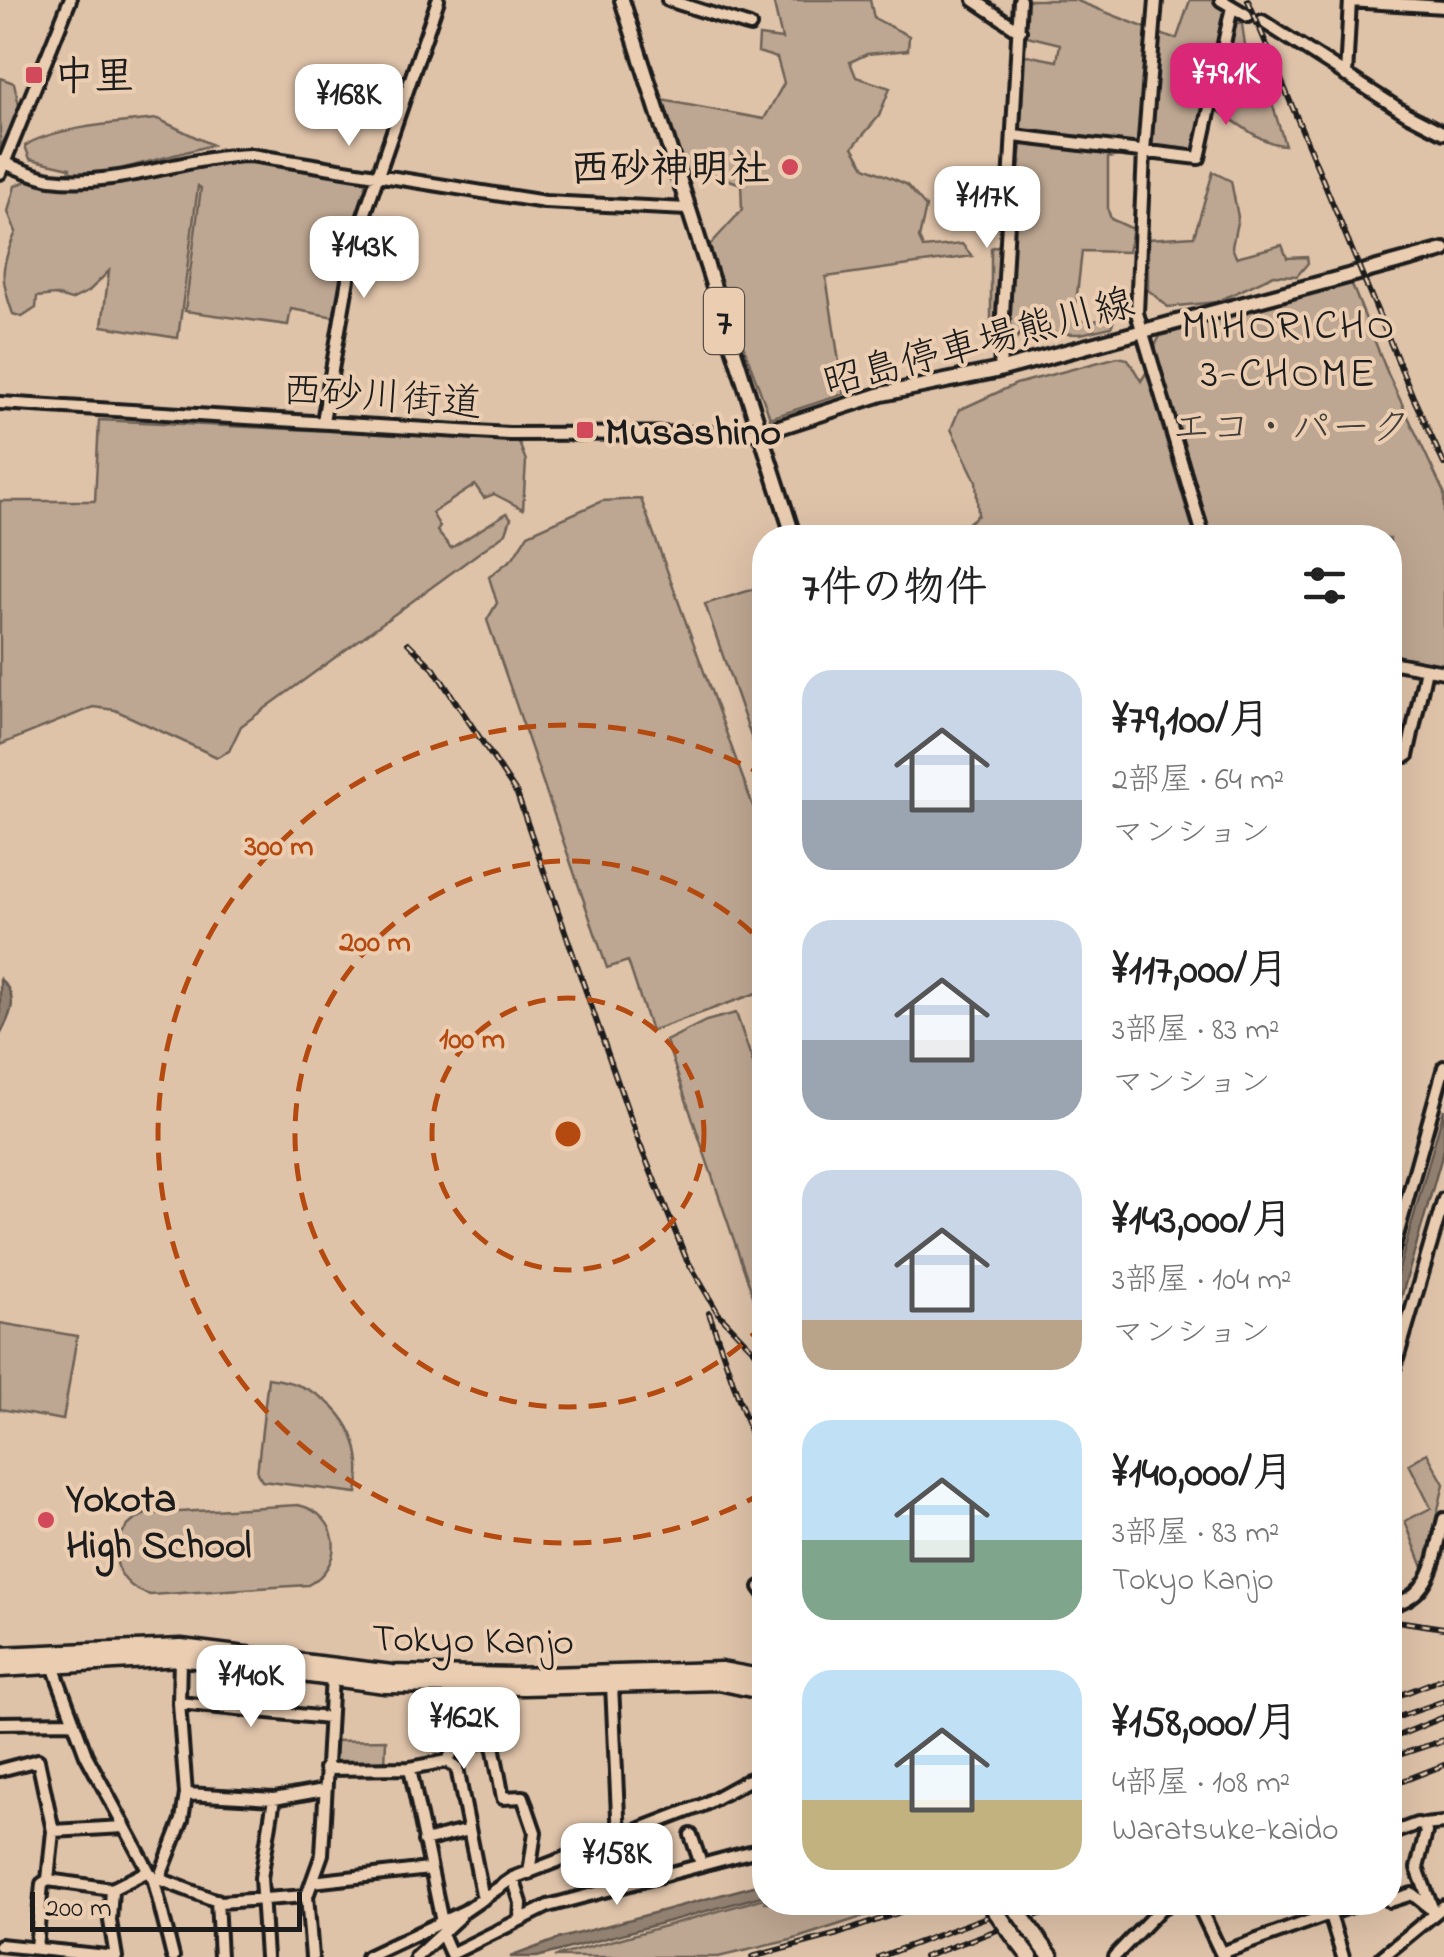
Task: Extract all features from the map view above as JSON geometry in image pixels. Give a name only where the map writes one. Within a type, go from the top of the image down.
[{"type":"highway","name":"Tokyo Kanjo","points":[[0,1669],[52,1658],[202,1648],[392,1673],[455,1676],[752,1674]]},
{"type":"highway","name":"Tokyo Kanjo","points":[[0,1655],[180,1658],[385,1685],[720,1682],[752,1689]]},
{"type":"highway","points":[[999,1915],[1030,1957]]},
{"type":"highway","points":[[1020,1915],[1052,1957]]},
{"type":"main road","name":"7","points":[[622,0],[790,525]]},
{"type":"main road","name":"昭島停車場熊川線","points":[[761,433],[882,394],[1000,370],[1444,250]]},
{"type":"street","points":[[70,0],[1,166],[76,180],[251,155],[545,202],[687,209]]},
{"type":"street","points":[[323,420],[354,245],[438,0]]},
{"type":"street","points":[[668,0],[750,26]]},
{"type":"street","points":[[974,0],[1020,31]]},
{"type":"street","points":[[1000,370],[1020,0]]},
{"type":"street","points":[[1156,0],[1137,313],[1200,525]]},
{"type":"street","points":[[1221,0],[1248,16]]},
{"type":"street","points":[[1346,76],[1350,0],[1444,6]]},
{"type":"street","points":[[1014,136],[1199,158],[1232,7]]},
{"type":"street","points":[[1262,21],[1407,114],[1444,133]]},
{"type":"street","name":"西砂川街道","points":[[0,403],[508,434],[761,433]]},
{"type":"street","points":[[1402,664],[1444,672]]},
{"type":"street","points":[[1407,756],[1426,669]]},
{"type":"street","points":[[1402,1216],[1444,1066]]},
{"type":"street","points":[[1402,1342],[1444,1198]]},
{"type":"street","points":[[1434,1231],[1444,1242]]},
{"type":"street","points":[[1402,1603],[1422,1590],[1429,1578],[1444,1519]]},
{"type":"street","points":[[52,1658],[86,1755],[154,1877],[173,1957]]},
{"type":"street","points":[[154,1877],[182,1820],[186,1794],[180,1658]]},
{"type":"street","points":[[312,1957],[307,1896],[322,1854],[332,1676]]},
{"type":"street","points":[[612,1684],[619,1838]]},
{"type":"street","points":[[179,1703],[328,1718]]},
{"type":"street","points":[[0,1724],[74,1722]]},
{"type":"street","points":[[448,1761],[454,1748],[492,1740],[503,1798],[523,1797],[535,1832],[529,1873]]},
{"type":"street","points":[[0,1770],[38,1760],[52,1831],[48,1880]]},
{"type":"street","points":[[325,1769],[410,1768],[448,1761],[457,1768],[483,1899]]},
{"type":"street","points":[[410,1768],[442,1928],[451,1954],[548,1906],[752,1851]]},
{"type":"street","points":[[416,1957],[442,1928],[513,1878],[703,1805],[752,1778]]},
{"type":"street","points":[[186,1794],[274,1799],[324,1790]]},
{"type":"street","points":[[266,1957],[260,1878],[274,1799]]},
{"type":"street","points":[[1402,1830],[1417,1824],[1444,1823]]},
{"type":"street","points":[[1405,1897],[1418,1876],[1426,1832],[1423,1825]]},
{"type":"street","points":[[52,1831],[124,1827]]},
{"type":"street","points":[[424,1840],[470,1830]]},
{"type":"street","points":[[691,1835],[701,1864]]},
{"type":"street","points":[[312,1882],[429,1869]]},
{"type":"street","points":[[1418,1876],[1434,1913]]},
{"type":"street","points":[[36,1948],[42,1884],[48,1880],[112,1889],[154,1877],[217,1900],[307,1896]]},
{"type":"street","points":[[513,1878],[520,1920]]},
{"type":"street","points":[[0,1944],[116,1957],[110,1921],[112,1889]]},
{"type":"street","points":[[1402,1898],[1418,1897],[1434,1913]]},
{"type":"street","points":[[217,1900],[220,1957]]},
{"type":"street","points":[[1382,1957],[1444,1906]]},
{"type":"street","points":[[1114,1957],[1154,1915]]},
{"type":"street","points":[[1201,1915],[1222,1955],[1312,1915]]},
{"type":"street","points":[[1330,1915],[1343,1957]]},
{"type":"street","points":[[367,1957],[442,1928]]},
{"type":"green space","points":[[773,0],[870,0],[874,18],[909,36],[908,50],[867,54],[850,62],[856,77],[890,88],[879,116],[853,147],[865,167],[906,184],[926,207],[919,238],[923,248],[962,244],[972,256],[826,277],[844,394],[770,418],[710,245],[742,210],[741,184],[698,169],[686,176],[662,100],[764,119],[784,83],[777,58],[758,52],[759,36],[782,39]]},
{"type":"green space","points":[[1025,0],[1075,0],[1177,38],[1190,0],[1215,0],[1228,8],[1227,17],[1242,24],[1246,52],[1260,64],[1285,145],[1255,135],[1206,105],[1193,152],[1134,146],[1129,154],[1108,158],[1111,219],[1133,229],[1128,252],[1082,251],[1074,321],[1114,320],[1111,327],[1081,334],[1020,333],[1011,348],[997,356],[991,323],[991,248],[1012,241],[1023,134],[1017,128],[1020,54],[1057,61],[1060,44],[1023,35]]},
{"type":"green space","points":[[0,78],[14,83],[21,114],[0,147]]},
{"type":"green space","points":[[158,119],[212,145],[125,168],[127,183],[231,159],[370,181],[350,236],[335,317],[291,309],[288,325],[185,311],[201,188],[198,186],[178,338],[102,326],[109,271],[89,291],[71,300],[55,295],[37,297],[36,308],[22,317],[13,314],[4,273],[16,232],[8,212],[15,186],[28,180],[67,184],[70,168],[30,159],[25,146],[69,130]]},
{"type":"green space","points":[[1213,172],[1231,181],[1238,217],[1232,247],[1236,257],[1282,245],[1287,258],[1307,257],[1308,263],[1297,276],[1274,275],[1216,302],[1168,307],[1148,290],[1148,239],[1194,236]]},
{"type":"green space","name":"エコ・パーク","points":[[1350,280],[1388,374],[1444,493],[1444,666],[1402,657],[1402,525],[1207,525],[1172,416],[1161,423],[1191,525],[966,525],[978,515],[976,481],[951,429],[959,410],[1016,384],[1118,357],[1128,359],[1141,381],[1156,357],[1154,348],[1160,336]]},
{"type":"green space","points":[[99,420],[518,440],[526,461],[523,509],[494,494],[484,498],[475,485],[432,513],[440,527],[437,531],[451,548],[507,513],[511,518],[506,533],[241,726],[229,751],[217,757],[115,710],[93,707],[0,745],[0,501],[95,501]]},
{"type":"green space","points":[[641,499],[752,803],[752,995],[651,1031],[628,961],[607,968],[487,620],[497,603],[489,577],[513,558],[528,534],[602,501]]},
{"type":"green space","points":[[752,590],[752,740],[705,604]]},
{"type":"green space","points":[[736,1013],[752,1060],[752,1293],[666,1041],[706,1021]]},
{"type":"green space","points":[[0,1323],[77,1336],[63,1420],[0,1409]]},
{"type":"green space","points":[[268,1378],[309,1390],[340,1415],[357,1450],[357,1493],[262,1481],[257,1473]]},
{"type":"green space","points":[[1427,1453],[1444,1484],[1424,1570],[1405,1521],[1431,1508],[1409,1464]]},
{"type":"green space","points":[[298,1505],[323,1518],[333,1541],[329,1565],[308,1585],[150,1595],[125,1580],[119,1568],[116,1556],[123,1532],[146,1514]]},
{"type":"green space","points":[[386,1740],[385,1765],[330,1764],[332,1741]]},
{"type":"green space","points":[[752,1902],[752,1915],[868,1915],[791,1940],[718,1957],[554,1957]]},
{"type":"shaded area","points":[[0,979],[12,999],[0,1035]]},
{"type":"shaded area","points":[[1444,1109],[1444,1149],[1402,1294],[1402,1258]]},
{"type":"shaded area","points":[[752,1887],[752,1899],[537,1957],[510,1957],[561,1938]]},
{"type":"railway","points":[[1248,0],[1444,464]]},
{"type":"railway","points":[[408,643],[434,669],[517,794],[638,1140],[686,1258],[718,1313],[752,1348]]},
{"type":"railway","points":[[709,1313],[752,1437]]},
{"type":"railway","points":[[1402,1622],[1444,1628]]},
{"type":"railway","points":[[1402,1694],[1444,1678]]},
{"type":"railway","points":[[1402,1716],[1444,1701]]},
{"type":"railway","points":[[1402,1734],[1444,1717]]},
{"type":"railway","points":[[1402,1754],[1444,1740]]},
{"type":"railway","points":[[1402,1781],[1444,1765]]},
{"type":"railway","points":[[752,1957],[892,1915]]},
{"type":"railway","points":[[879,1957],[992,1915]]},
{"type":"railway","points":[[924,1957],[1038,1915]]},
{"type":"place","name":"中里","points":[[34,75]]},
{"type":"place","name":"西砂神明社","points":[[790,167]]},
{"type":"place","name":"Musashino","points":[[585,430]]},
{"type":"place","name":"Yokota High School","points":[[46,1520]]},
{"type":"district","name":"MIHORICHO 3-CHOME","points":[[1289,347]]}]
